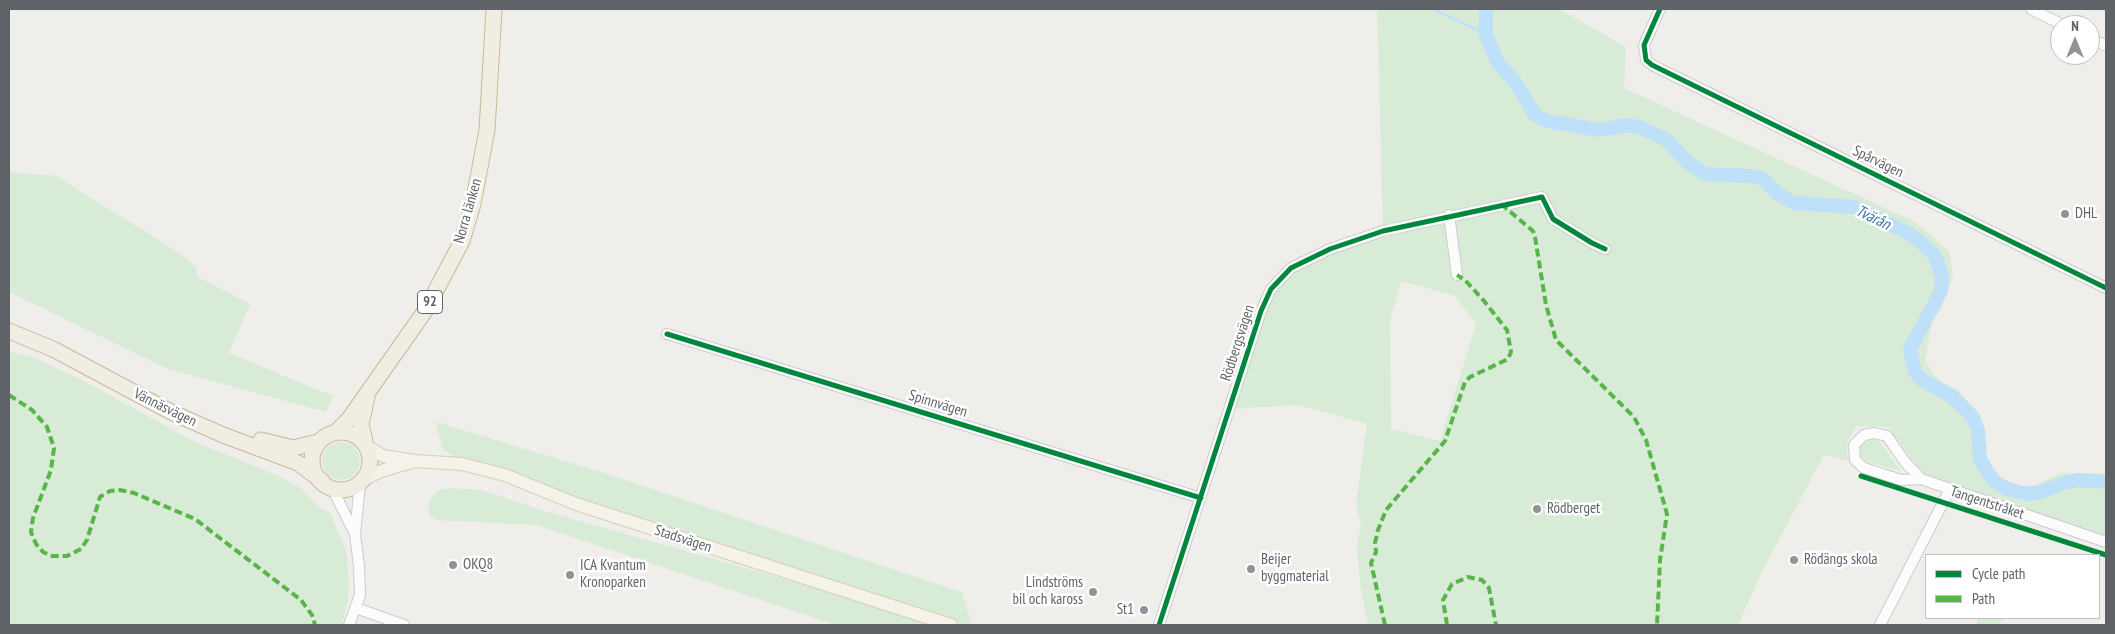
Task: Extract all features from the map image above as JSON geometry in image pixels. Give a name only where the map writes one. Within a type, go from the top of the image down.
[{"type":"highway","name":"Norra länken","points":[[336,432],[349,419],[426,310],[462,241],[473,204],[487,130],[494,9]]},
{"type":"highway","name":"Vännäsvägen","points":[[9,322],[66,345],[191,411],[246,434],[277,446],[292,448],[318,442]]},
{"type":"highway","name":"Vännäsvägen","points":[[9,332],[53,349],[171,412],[222,436],[298,464],[327,485]]},
{"type":"highway","name":"Norra länken","points":[[366,444],[361,424],[369,389]]},
{"type":"highway","name":"92","points":[[318,442],[336,432]]},
{"type":"highway","points":[[336,432],[346,432],[366,444]]},
{"type":"highway","points":[[318,442],[314,449],[313,465],[327,485],[352,488],[362,482]]},
{"type":"highway","name":"92","points":[[362,482],[370,465],[366,444]]},
{"type":"main road","name":"Stadsvägen","points":[[366,444],[383,456],[415,461],[462,464],[505,475],[576,504],[950,625]]},
{"type":"main road","name":"Stadsvägen","points":[[362,482],[381,471],[415,461]]},
{"type":"street","name":"Spårvägen","points":[[1660,9],[1646,37],[1643,53],[1646,60],[1652,65],[2106,288]]},
{"type":"street","points":[[2030,9],[2043,12]]},
{"type":"street","name":"Rödbergsvägen","points":[[1159,625],[1260,311],[1271,289],[1291,268],[1330,249],[1383,231],[1448,215],[1542,197],[1553,219],[1592,243],[1605,248]]},
{"type":"street","points":[[1448,215],[1457,275]]},
{"type":"street","name":"Spinnvägen","points":[[667,334],[1201,498]]},
{"type":"street","points":[[1921,479],[1905,462],[1887,436],[1874,433],[1864,435],[1854,445],[1855,460],[1864,468],[1901,480],[1921,479],[2106,542]]},
{"type":"street","points":[[349,625],[360,595],[355,534],[362,482]]},
{"type":"street","points":[[327,485],[355,534]]},
{"type":"street","points":[[1880,625],[1950,489]]},
{"type":"street","points":[[356,608],[404,625]]},
{"type":"green space","points":[[1377,9],[1559,9],[1626,47],[1624,88],[1915,222],[1949,251],[1953,276],[1940,311],[1932,321],[1925,362],[1940,381],[1958,390],[1980,415],[1985,432],[1985,453],[1993,471],[2004,480],[2021,486],[2033,486],[2061,473],[2106,475],[2106,536],[1918,475],[1907,461],[1910,456],[1899,441],[1892,441],[1889,427],[1856,426],[1848,440],[1847,454],[1849,461],[1824,455],[1761,573],[1738,625],[1368,625],[1360,584],[1357,544],[1361,525],[1356,505],[1367,424],[1299,405],[1230,409],[1261,311],[1291,268],[1383,231]],"holes":[[[1401,281],[1455,296],[1476,324],[1440,441],[1391,429],[1390,320]]]},
{"type":"green space","points":[[9,172],[56,176],[186,257],[195,266],[198,277],[250,304],[229,353],[333,396],[326,412],[168,369],[9,292]]},
{"type":"green space","points":[[9,352],[31,356],[80,379],[197,443],[279,476],[301,488],[319,507],[330,513],[346,551],[349,578],[348,601],[342,622],[367,625],[9,625]]},
{"type":"green space","points":[[436,422],[614,476],[962,592],[972,625],[951,625],[460,459],[443,450]]},
{"type":"green space","points":[[1872,437],[1879,441],[1901,471],[1866,461],[1860,456],[1859,445],[1861,441]]},
{"type":"green space","points":[[341,442],[354,448],[360,461],[354,474],[341,480],[328,474],[322,461],[328,448]]},
{"type":"green space","points":[[449,488],[481,490],[544,511],[947,625],[836,625],[537,525],[436,520],[430,516],[428,507],[432,497],[439,490]]},
{"type":"green space","points":[[1979,619],[2002,619],[1999,625],[1976,625]]},
{"type":"waterway","points":[[1433,9],[1486,34]]},
{"type":"waterway","name":"Tvärån","points":[[1486,9],[1486,34],[1497,61],[1518,86],[1535,115],[1547,121],[1599,130],[1627,125],[1639,127],[1667,140],[1686,161],[1705,174],[1752,176],[1763,179],[1778,194],[1794,203],[1854,207],[1908,233],[1923,244],[1935,256],[1942,277],[1941,291],[1910,349],[1915,372],[1922,380],[1951,396],[1972,416],[1978,430],[1980,459],[1994,481],[2007,489],[2028,494],[2041,492],[2064,483],[2079,480],[2106,482]]},
{"type":"marked path","points":[[1501,204],[1533,231],[1546,305],[1556,340],[1634,417],[1646,440],[1667,514],[1660,560],[1657,625]]},
{"type":"marked path","points":[[1385,625],[1371,563],[1376,552],[1375,543],[1378,530],[1386,510],[1445,441],[1465,382],[1470,377],[1508,359],[1511,352],[1507,330],[1465,280],[1457,275]]},
{"type":"marked path","points":[[9,395],[32,410],[47,427],[54,448],[51,470],[33,518],[31,532],[36,544],[43,552],[52,556],[67,556],[81,549],[87,540],[100,497],[110,491],[120,490],[134,493],[195,519],[301,600],[312,615],[315,625]]},
{"type":"marked path","points":[[1447,625],[1443,600],[1452,584],[1468,577],[1482,580],[1489,588],[1496,625]]},
{"type":"cycle path","points":[[1660,9],[1644,45],[1646,60],[1652,65],[2106,288]]},
{"type":"cycle path","points":[[1159,625],[1261,311],[1271,289],[1291,268],[1330,249],[1383,231],[1542,197],[1553,219],[1605,249]]},
{"type":"cycle path","points":[[667,334],[1201,498]]},
{"type":"cycle path","name":"Tangentstråket","points":[[1861,476],[2106,555]]},
{"type":"place","name":"DHL","points":[[2065,214]]},
{"type":"place","name":"Rödberget","points":[[1537,509]]},
{"type":"place","name":"Rödängs skola","points":[[1794,560]]},
{"type":"place","name":"OKQ8","points":[[453,565]]},
{"type":"place","name":"Beijer byggmaterial","points":[[1251,569]]},
{"type":"place","name":"ICA Kvantum Kronoparken","points":[[570,575]]},
{"type":"place","name":"Lindströms bil och kaross","points":[[1093,592]]},
{"type":"place","name":"St1","points":[[1144,610]]}]
